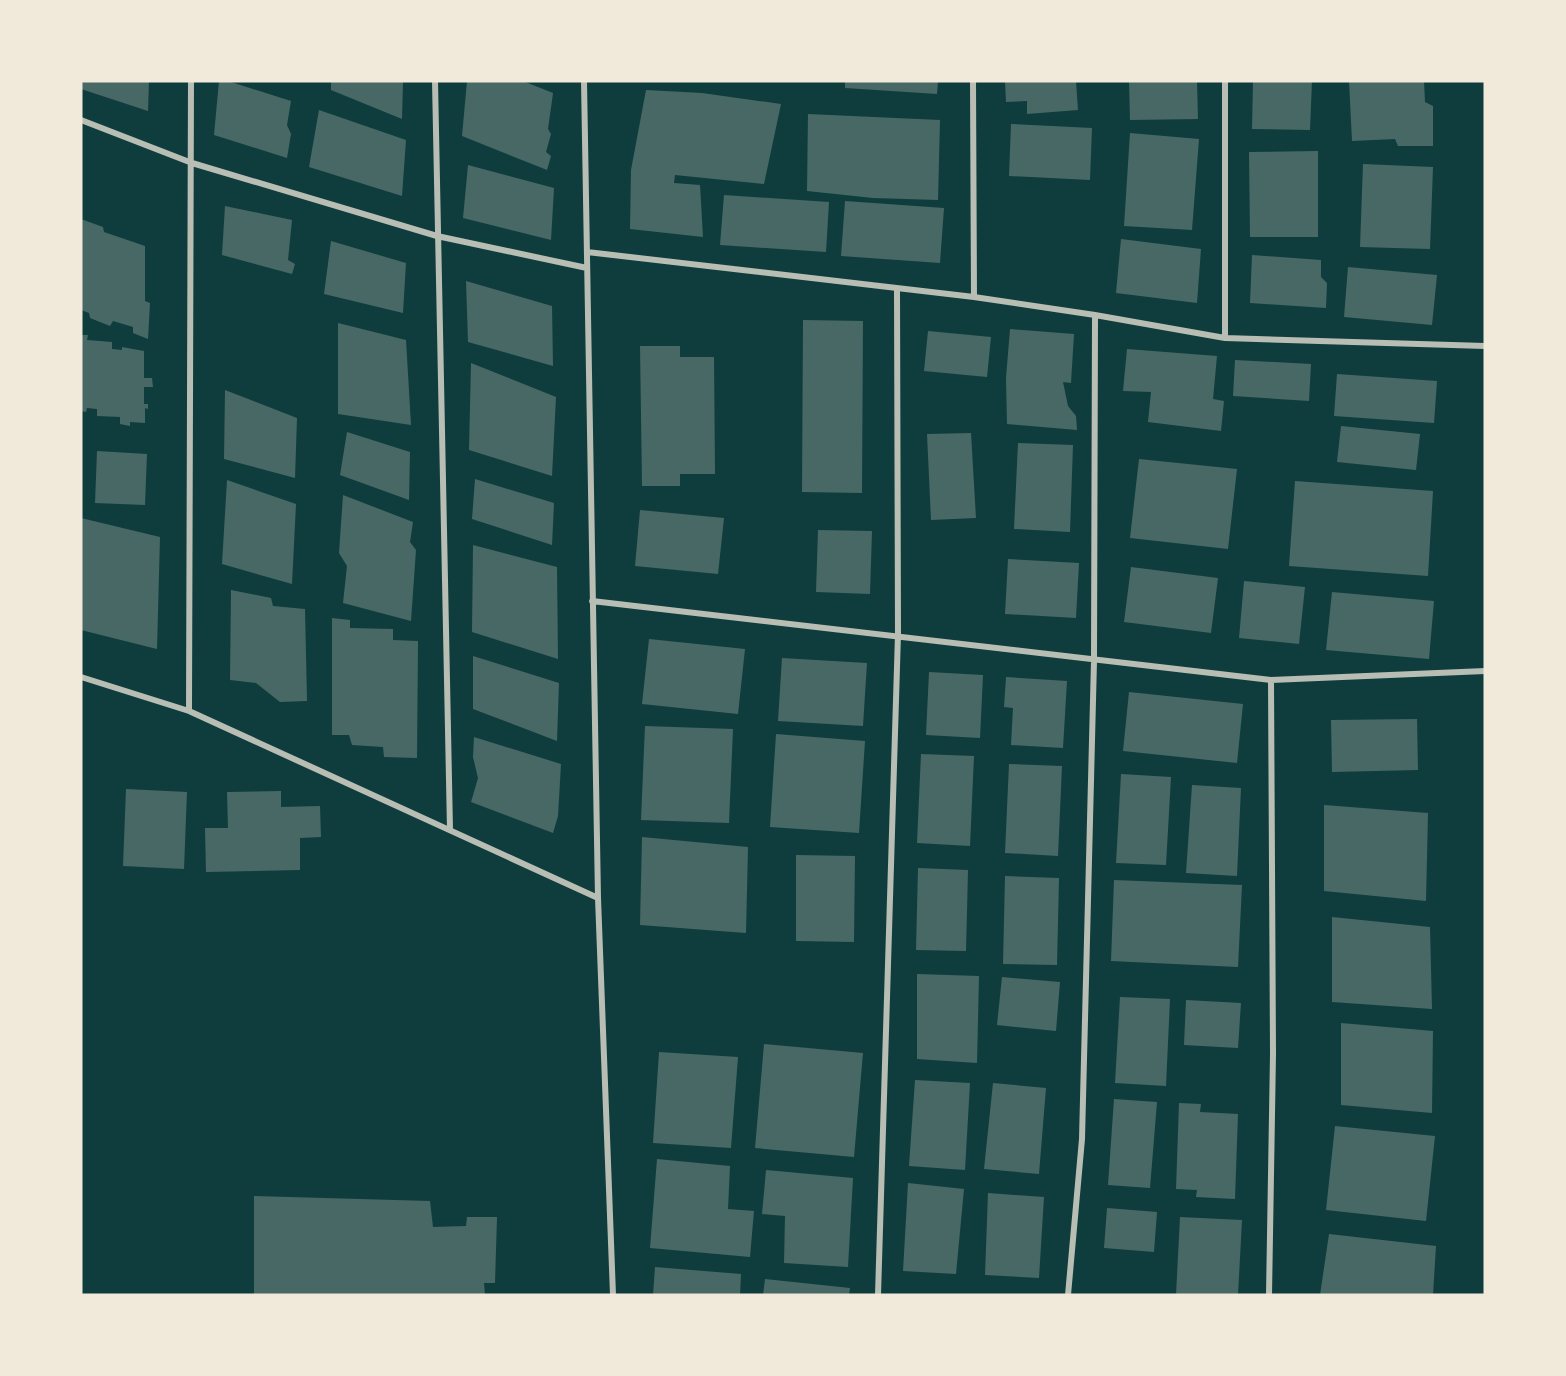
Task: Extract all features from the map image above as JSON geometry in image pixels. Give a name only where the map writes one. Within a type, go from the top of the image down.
[{"type":"street","points":[[189,711],[191,81]]},
{"type":"street","points":[[435,81],[450,830]]},
{"type":"street","points":[[584,81],[598,898],[613,1295]]},
{"type":"street","points":[[973,81],[974,297]]},
{"type":"street","points":[[1225,81],[1225,338]]},
{"type":"street","points":[[81,120],[192,163],[437,236],[587,268]]},
{"type":"street","points":[[587,252],[974,297],[1225,338],[1485,346]]},
{"type":"street","points":[[878,1295],[898,634],[897,289]]},
{"type":"street","points":[[1068,1295],[1082,1139],[1094,661],[1095,315]]},
{"type":"street","points":[[592,601],[898,634],[1094,661],[1271,680],[1485,671]]},
{"type":"street","points":[[81,677],[189,711],[598,898]]},
{"type":"street","points":[[1269,1295],[1273,1054],[1271,680]]},
{"type":"building","points":[[81,81],[149,81],[148,111],[81,89]]},
{"type":"building","points":[[219,81],[228,81],[291,101],[287,125],[291,134],[287,158],[214,135]]},
{"type":"building","points":[[331,81],[403,81],[402,119],[331,90]]},
{"type":"building","points":[[467,81],[523,81],[553,93],[548,129],[551,134],[546,152],[551,156],[547,170],[462,136]]},
{"type":"building","points":[[845,81],[938,81],[937,94],[845,88]]},
{"type":"building","points":[[1005,81],[1076,81],[1078,110],[1027,114],[1027,101],[1006,102]]},
{"type":"building","points":[[1129,81],[1197,81],[1198,119],[1130,120]]},
{"type":"building","points":[[1253,81],[1312,81],[1310,130],[1252,129]]},
{"type":"building","points":[[1349,81],[1424,81],[1425,102],[1433,106],[1433,146],[1398,146],[1395,139],[1352,141]]},
{"type":"building","points":[[646,90],[702,93],[781,104],[764,184],[675,175],[674,183],[700,185],[703,237],[630,229],[631,170]]},
{"type":"building","points":[[319,110],[406,140],[402,196],[309,167]]},
{"type":"building","points":[[808,114],[940,120],[938,200],[873,198],[807,191]]},
{"type":"building","points":[[1011,124],[1092,128],[1090,180],[1009,176]]},
{"type":"building","points":[[1130,133],[1199,139],[1192,230],[1124,226]]},
{"type":"building","points":[[1318,151],[1318,237],[1250,237],[1249,152]]},
{"type":"building","points":[[1363,164],[1433,167],[1430,249],[1360,247]]},
{"type":"building","points":[[468,165],[554,188],[551,240],[463,218]]},
{"type":"building","points":[[724,195],[829,202],[826,252],[720,245]]},
{"type":"building","points":[[845,201],[944,208],[940,263],[841,256]]},
{"type":"building","points":[[225,206],[292,220],[288,260],[295,264],[292,274],[222,255]]},
{"type":"building","points":[[81,219],[103,227],[104,232],[145,246],[145,301],[150,303],[148,339],[133,333],[133,327],[113,321],[110,326],[90,318],[89,313],[81,310]]},
{"type":"building","points":[[1121,239],[1201,249],[1197,303],[1116,293]]},
{"type":"building","points":[[331,241],[406,263],[403,313],[324,294]]},
{"type":"building","points":[[1252,255],[1321,260],[1321,277],[1327,283],[1326,308],[1250,303]]},
{"type":"building","points":[[1348,267],[1437,275],[1432,325],[1344,317]]},
{"type":"building","points":[[466,281],[552,306],[553,366],[468,342]]},
{"type":"building","points":[[803,320],[863,321],[862,493],[802,492]]},
{"type":"building","points":[[338,323],[406,340],[411,425],[338,414]]},
{"type":"building","points":[[1010,329],[1074,334],[1071,383],[1063,382],[1068,406],[1076,416],[1077,430],[1007,424],[1006,378]]},
{"type":"building","points":[[928,331],[991,337],[987,377],[924,371]]},
{"type":"building","points":[[81,335],[88,335],[87,340],[112,342],[112,349],[122,350],[122,347],[144,351],[144,378],[152,378],[153,387],[144,387],[144,404],[148,404],[148,409],[145,408],[145,423],[130,422],[130,426],[120,424],[120,417],[97,416],[97,409],[87,408],[86,412],[81,411]]},
{"type":"building","points":[[640,346],[680,346],[680,357],[714,357],[715,474],[680,474],[680,486],[642,486]]},
{"type":"building","points":[[1127,349],[1217,356],[1213,399],[1224,401],[1221,431],[1148,422],[1151,392],[1123,391]]},
{"type":"building","points":[[1235,360],[1311,364],[1309,401],[1233,396]]},
{"type":"building","points":[[471,363],[556,397],[552,476],[469,450]]},
{"type":"building","points":[[1337,374],[1437,381],[1434,423],[1334,416]]},
{"type":"building","points":[[225,390],[297,418],[295,478],[224,459]]},
{"type":"building","points":[[1341,426],[1420,434],[1416,470],[1337,462]]},
{"type":"building","points":[[347,432],[410,452],[409,500],[340,475]]},
{"type":"building","points":[[971,433],[976,518],[931,520],[927,434]]},
{"type":"building","points":[[1018,443],[1073,445],[1070,532],[1014,529]]},
{"type":"building","points":[[97,451],[147,454],[145,505],[95,503]]},
{"type":"building","points":[[1139,459],[1237,469],[1228,549],[1130,538]]},
{"type":"building","points":[[475,479],[554,503],[552,545],[472,519]]},
{"type":"building","points":[[227,480],[296,504],[292,584],[222,564]]},
{"type":"building","points":[[1295,481],[1433,491],[1428,576],[1289,566]]},
{"type":"building","points":[[343,495],[413,522],[410,542],[416,550],[411,621],[343,603],[347,566],[339,553]]},
{"type":"building","points":[[640,510],[724,518],[718,574],[635,566]]},
{"type":"building","points":[[81,518],[160,537],[157,649],[81,630]]},
{"type":"building","points":[[818,530],[872,531],[870,594],[816,592]]},
{"type":"building","points":[[473,545],[557,567],[558,659],[472,632]]},
{"type":"building","points":[[1008,559],[1079,563],[1076,618],[1005,614]]},
{"type":"building","points":[[1131,567],[1218,578],[1211,633],[1124,622]]},
{"type":"building","points":[[1244,581],[1305,587],[1299,644],[1239,638]]},
{"type":"building","points":[[231,590],[271,598],[273,606],[305,609],[307,701],[280,702],[256,683],[230,680]]},
{"type":"building","points":[[1332,592],[1434,601],[1429,659],[1326,650]]},
{"type":"building","points":[[332,618],[350,620],[350,628],[393,629],[393,640],[418,641],[417,758],[384,757],[383,747],[352,745],[349,735],[332,735]]},
{"type":"building","points":[[649,639],[745,649],[738,714],[642,704]]},
{"type":"building","points":[[473,656],[559,683],[557,741],[473,709]]},
{"type":"building","points":[[782,658],[867,663],[863,726],[778,721]]},
{"type":"building","points":[[929,672],[983,675],[980,738],[926,735]]},
{"type":"building","points":[[1006,677],[1067,681],[1063,748],[1011,745],[1013,708],[1004,707]]},
{"type":"building","points":[[1129,692],[1243,704],[1237,763],[1123,751]]},
{"type":"building","points":[[1417,719],[1418,770],[1332,772],[1331,720]]},
{"type":"building","points":[[645,726],[733,729],[729,823],[641,820]]},
{"type":"building","points":[[776,734],[865,741],[859,833],[770,827]]},
{"type":"building","points":[[474,737],[561,764],[558,816],[553,833],[471,802],[478,778],[473,757]]},
{"type":"building","points":[[921,754],[974,756],[970,846],[917,843]]},
{"type":"building","points":[[1009,764],[1062,766],[1058,856],[1005,853]]},
{"type":"building","points":[[1121,774],[1171,777],[1166,865],[1116,863]]},
{"type":"building","points":[[1192,785],[1241,788],[1237,876],[1186,873]]},
{"type":"building","points":[[126,789],[187,792],[184,869],[123,866]]},
{"type":"building","points":[[281,791],[281,807],[320,806],[321,837],[300,838],[300,870],[206,872],[205,828],[228,828],[227,792]]},
{"type":"building","points":[[1324,805],[1428,813],[1426,901],[1324,891]]},
{"type":"building","points":[[642,837],[748,847],[746,933],[640,925]]},
{"type":"building","points":[[796,855],[855,856],[854,942],[796,941]]},
{"type":"building","points":[[918,868],[968,870],[966,951],[916,950]]},
{"type":"building","points":[[1005,876],[1059,878],[1057,965],[1003,964]]},
{"type":"building","points":[[1114,880],[1242,885],[1238,967],[1111,961]]},
{"type":"building","points":[[1332,917],[1430,927],[1432,1009],[1332,1002]]},
{"type":"building","points":[[917,974],[979,976],[977,1063],[917,1059]]},
{"type":"building","points":[[1002,977],[1060,982],[1056,1031],[997,1025]]},
{"type":"building","points":[[1120,997],[1170,999],[1166,1086],[1115,1083]]},
{"type":"building","points":[[1186,1000],[1241,1003],[1238,1048],[1184,1045]]},
{"type":"building","points":[[1341,1023],[1433,1031],[1432,1113],[1341,1105]]},
{"type":"building","points":[[764,1044],[863,1053],[854,1157],[755,1148]]},
{"type":"building","points":[[659,1052],[738,1057],[731,1148],[653,1143]]},
{"type":"building","points":[[915,1080],[970,1083],[965,1170],[909,1166]]},
{"type":"building","points":[[993,1083],[1046,1088],[1039,1174],[984,1169]]},
{"type":"building","points":[[1114,1099],[1157,1102],[1150,1188],[1108,1185]]},
{"type":"building","points":[[1179,1103],[1201,1104],[1200,1112],[1238,1114],[1235,1199],[1196,1197],[1197,1190],[1176,1189]]},
{"type":"building","points":[[1335,1126],[1435,1136],[1426,1221],[1326,1210]]},
{"type":"building","points":[[657,1159],[730,1166],[728,1209],[754,1211],[750,1257],[650,1248]]},
{"type":"building","points":[[766,1170],[853,1178],[848,1267],[784,1263],[785,1216],[762,1214]]},
{"type":"building","points":[[908,1183],[964,1189],[956,1274],[903,1271]]},
{"type":"building","points":[[988,1193],[1044,1197],[1039,1278],[985,1275]]},
{"type":"building","points":[[254,1196],[430,1201],[433,1227],[466,1226],[467,1217],[497,1217],[495,1283],[484,1283],[485,1295],[254,1295]]},
{"type":"building","points":[[1107,1208],[1157,1212],[1154,1252],[1104,1248]]},
{"type":"building","points":[[1180,1217],[1242,1220],[1238,1295],[1176,1295]]},
{"type":"building","points":[[1329,1234],[1436,1246],[1433,1295],[1320,1295]]},
{"type":"building","points":[[655,1267],[741,1274],[740,1295],[653,1295]]},
{"type":"building","points":[[765,1279],[850,1288],[849,1295],[763,1295]]}]
